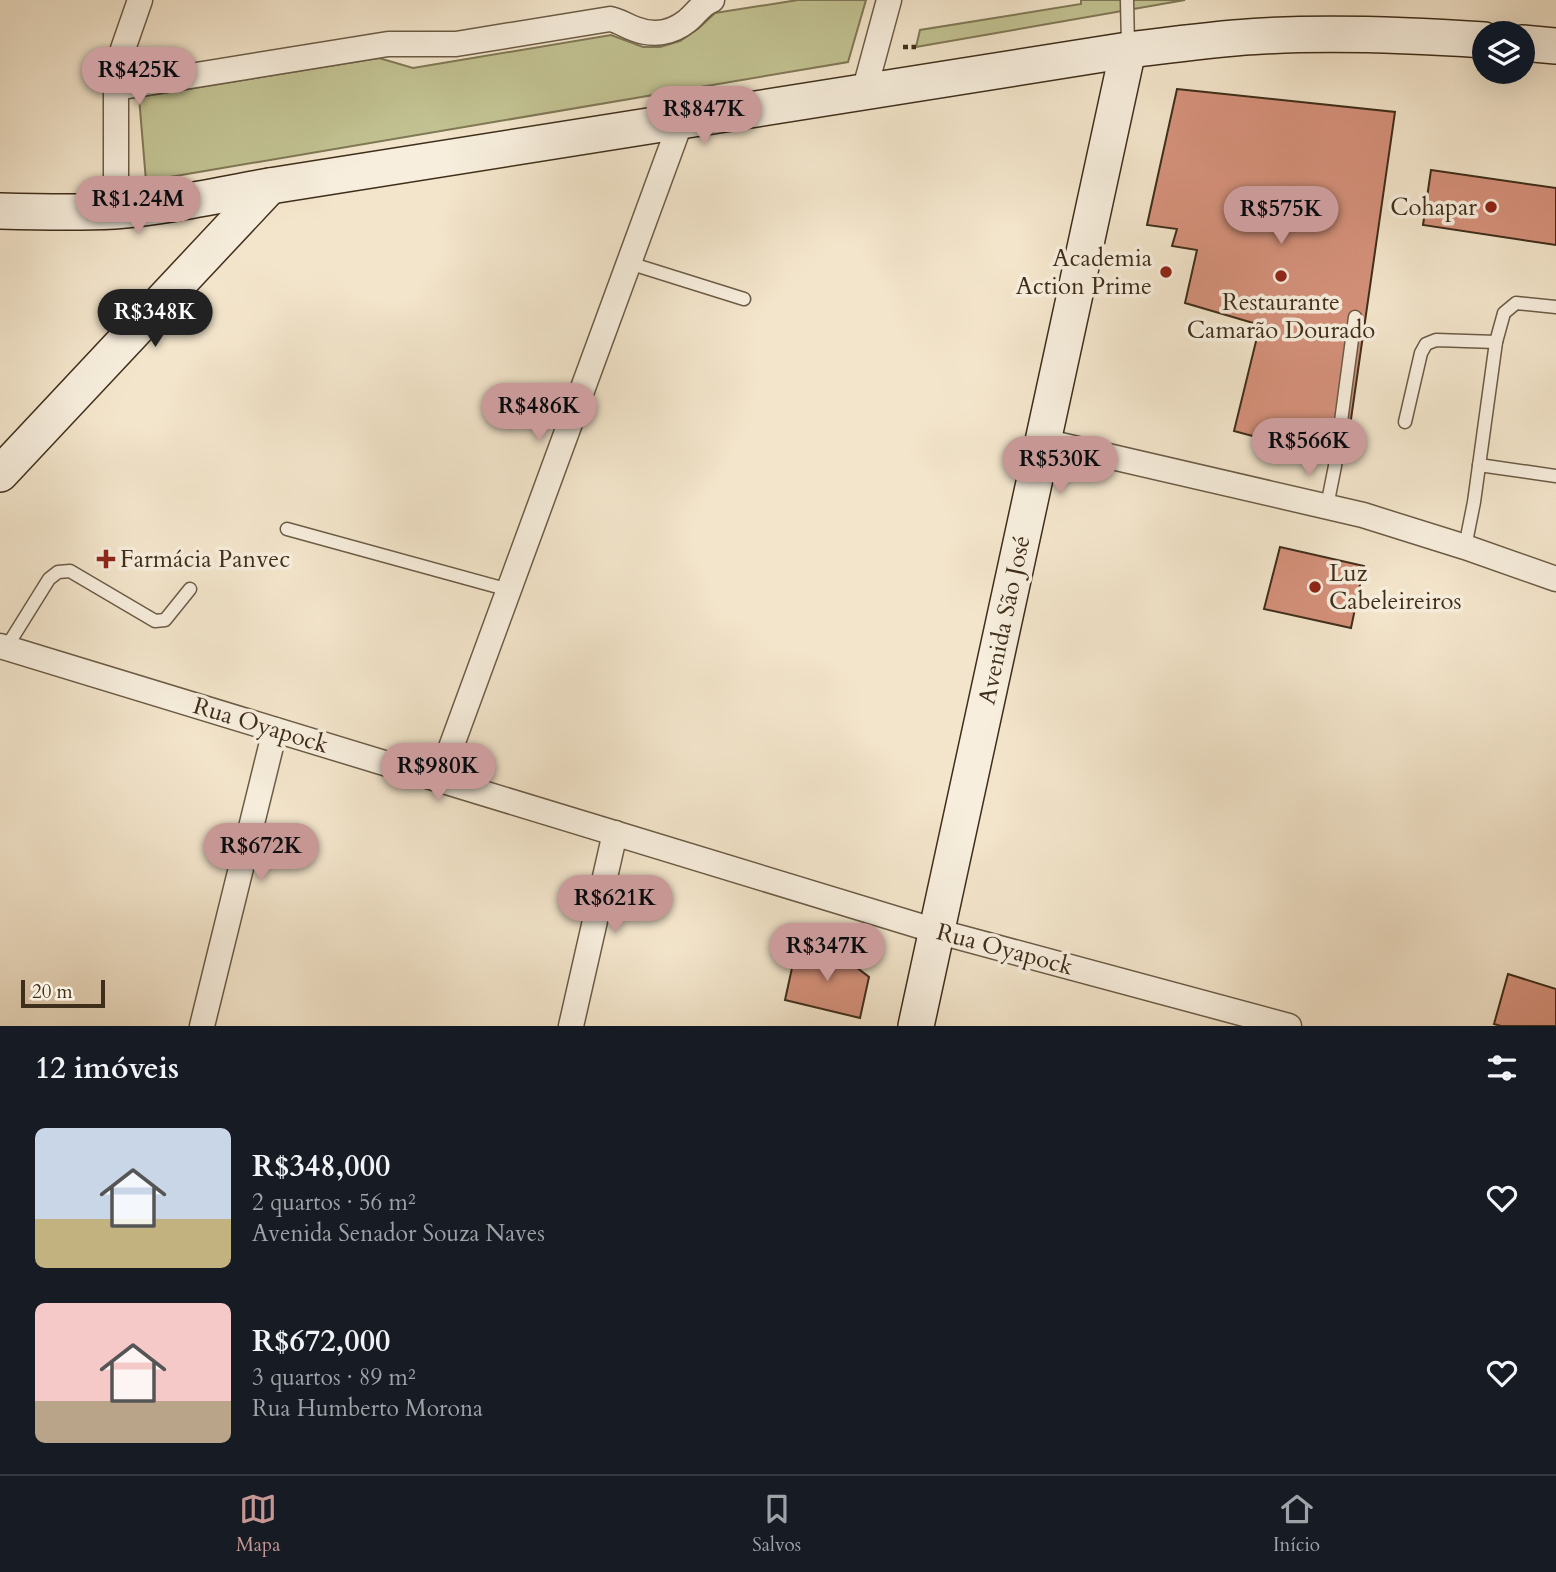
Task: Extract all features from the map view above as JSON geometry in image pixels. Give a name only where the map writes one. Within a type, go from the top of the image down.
[{"type":"main road","points":[[0,211],[116,211],[168,204],[1128,50],[1262,36],[1414,35],[1472,39]]},
{"type":"main road","points":[[1535,44],[1556,46]]},
{"type":"main road","name":"Avenida São José","points":[[916,1026],[1128,50]]},
{"type":"main road","points":[[0,474],[270,186]]},
{"type":"street","points":[[116,211],[118,67],[141,0]]},
{"type":"street","points":[[116,88],[388,44],[456,44],[610,19],[647,33],[661,33],[688,20],[712,0]]},
{"type":"street","points":[[864,92],[889,0]]},
{"type":"street","points":[[439,780],[681,121]]},
{"type":"street","points":[[1043,441],[1327,506],[1408,528],[1556,579]]},
{"type":"street","name":"Rua Oyapock","points":[[3,647],[936,931],[1289,1026]]},
{"type":"street","points":[[202,1026],[275,730]]},
{"type":"street","points":[[570,1026],[615,833]]},
{"type":"lane","points":[[1128,0],[1128,50]]},
{"type":"lane","points":[[629,263],[744,299]]},
{"type":"lane","points":[[1465,547],[1496,342],[1504,313],[1516,303],[1556,307]]},
{"type":"lane","points":[[1327,506],[1355,317]]},
{"type":"lane","points":[[1405,422],[1421,353],[1426,344],[1436,340],[1496,342]]},
{"type":"lane","points":[[1479,465],[1556,476]]},
{"type":"lane","points":[[287,528],[509,590]]},
{"type":"lane","points":[[3,647],[49,579],[58,572],[70,570],[155,621],[165,620],[190,589]]},
{"type":"green space","points":[[798,0],[866,0],[848,62],[146,181],[139,97],[379,58],[413,68],[611,35],[643,47],[660,47],[680,41],[715,13]]},
{"type":"green space","points":[[1081,0],[1185,0],[916,47],[920,30],[1081,4]]},
{"type":"building","name":"Restaurante Camarão Dourado","points":[[1177,89],[1395,112],[1345,461],[1234,431],[1260,325],[1185,303],[1197,250],[1172,246],[1177,229],[1147,225]]},
{"type":"building","name":"Cohapar","points":[[1431,170],[1556,188],[1556,245],[1423,225]]},
{"type":"building","name":"Luz Cabeleireiros","points":[[1280,547],[1364,566],[1351,628],[1264,609]]},
{"type":"building","points":[[797,945],[852,964],[869,977],[860,1018],[785,1000]]},
{"type":"building","points":[[1508,974],[1556,989],[1556,1026],[1494,1024]]},
{"type":"place","name":"Cohapar","points":[[1491,207]]},
{"type":"place","name":"Academia Action Prime","points":[[1166,272]]},
{"type":"place","name":"Restaurante Camarão Dourado","points":[[1281,276]]},
{"type":"place","name":"Farmácia Panvec","points":[[106,559]]},
{"type":"place","name":"Luz Cabeleireiros","points":[[1315,587]]}]
